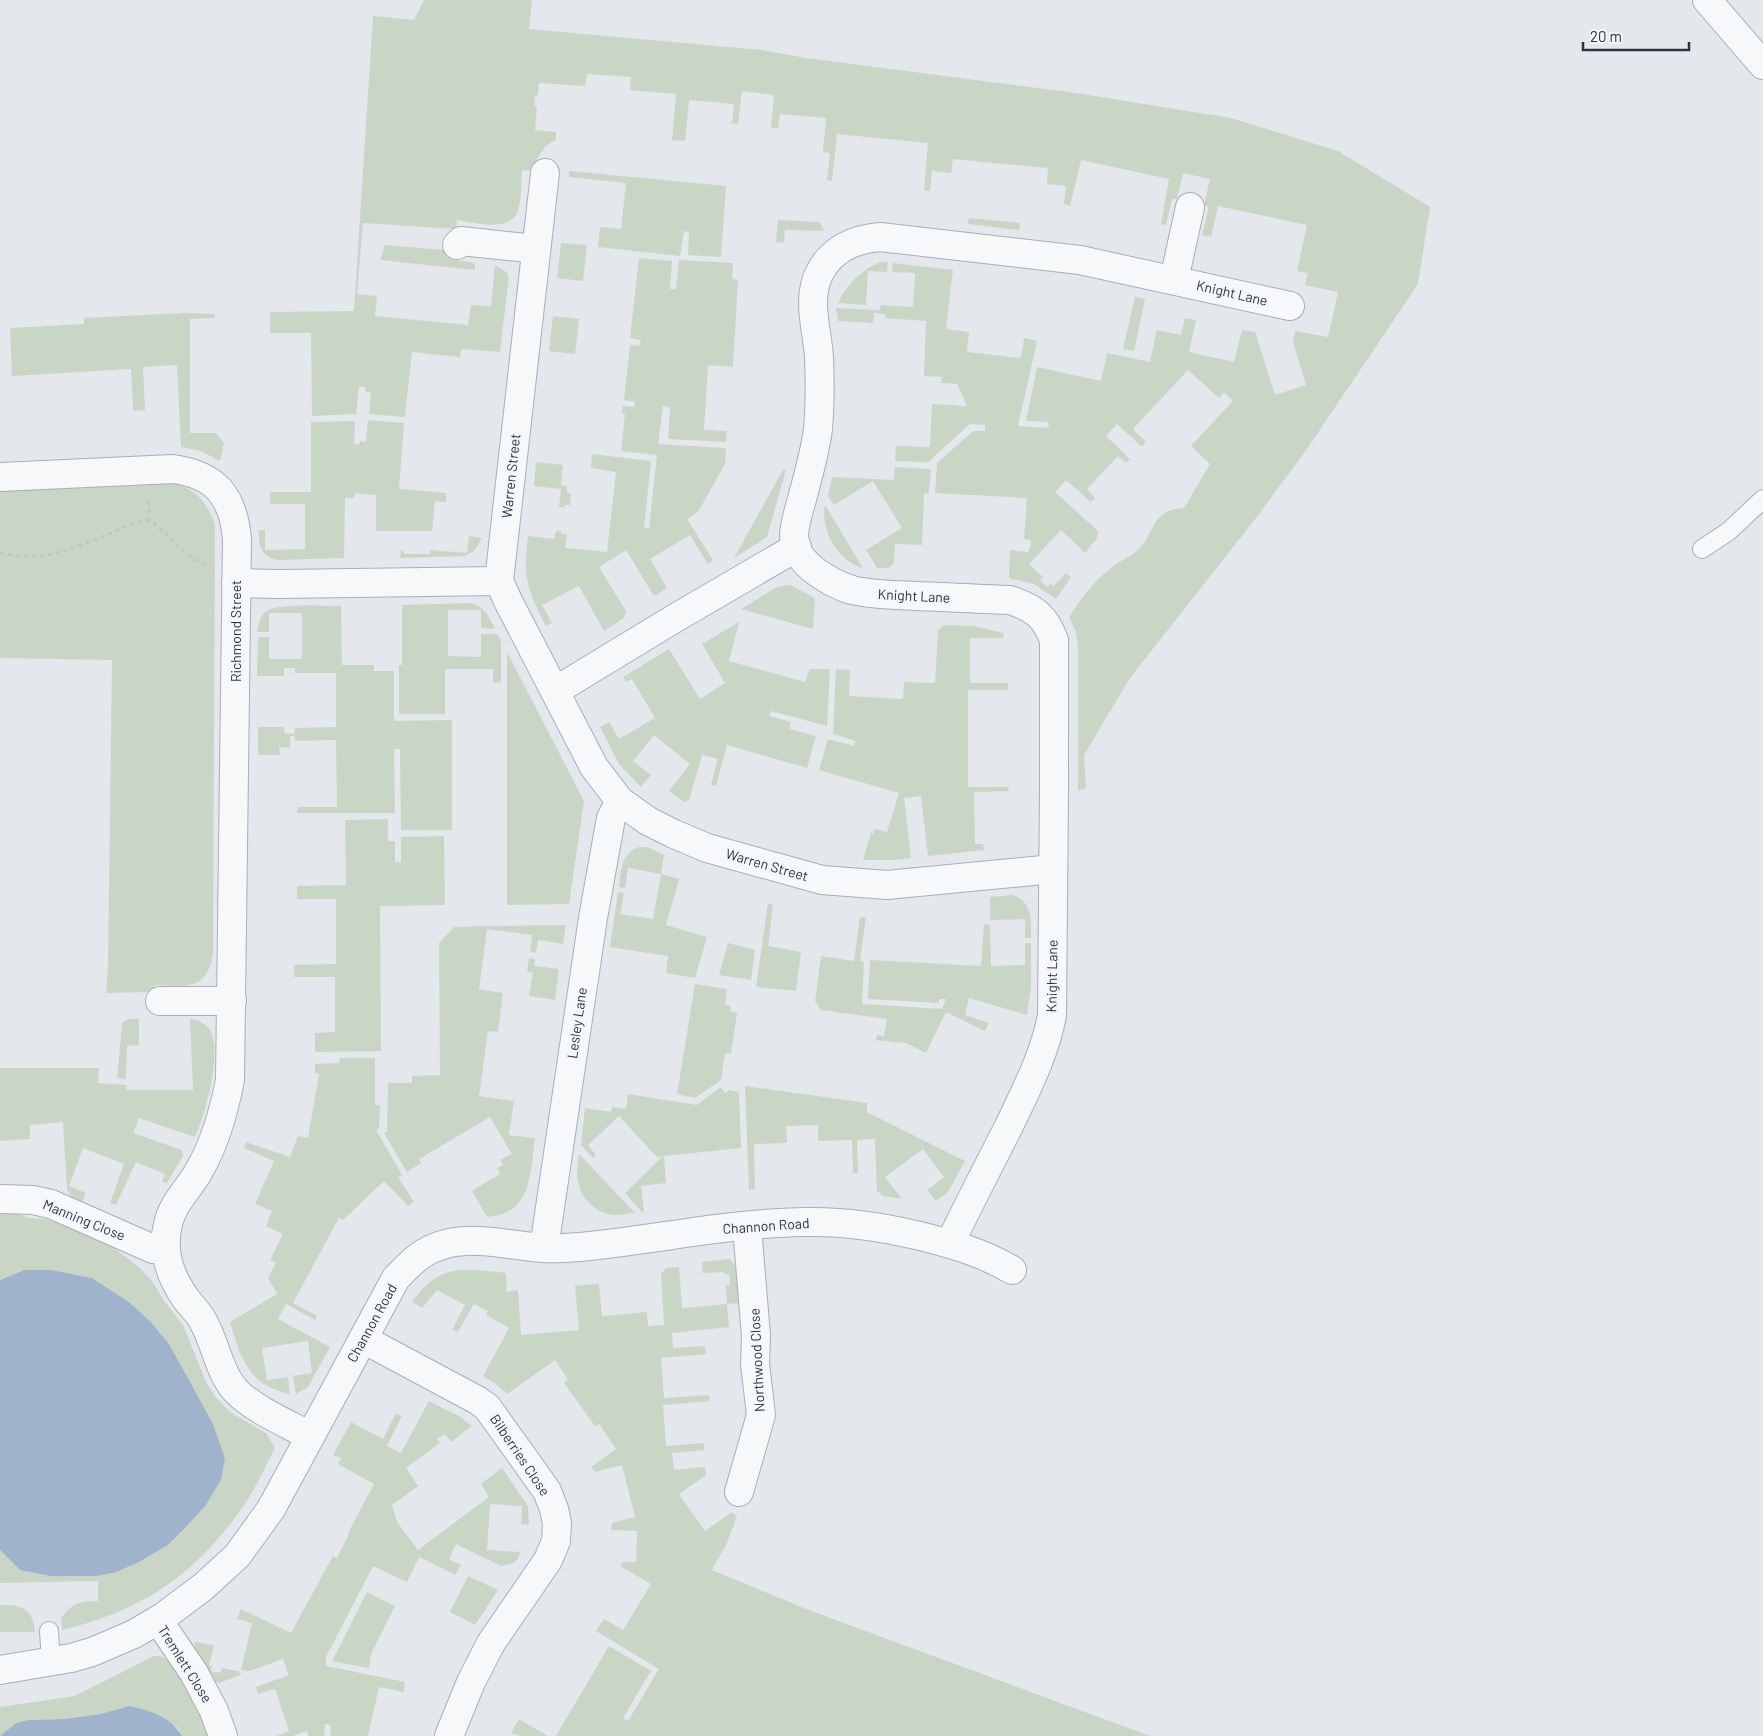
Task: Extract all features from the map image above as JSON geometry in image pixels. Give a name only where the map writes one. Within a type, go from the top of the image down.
[{"type":"street","points":[[1707,0],[1763,65]]},
{"type":"street","name":"Warren Street","points":[[545,173],[499,581],[508,602],[594,767],[620,801],[648,821],[707,848],[822,880],[887,885],[1053,869]]},
{"type":"street","points":[[1174,280],[1190,207]]},
{"type":"street","name":"Knight Lane","points":[[950,1243],[1025,1093],[1049,1030],[1053,999],[1054,640],[1050,629],[1041,616],[1026,605],[1010,600],[882,595],[851,590],[811,568],[801,557],[796,547],[794,536],[815,451],[819,405],[819,367],[813,293],[826,262],[841,249],[859,240],[880,237],[1073,259],[1290,306]]},
{"type":"street","points":[[457,244],[461,241],[536,248]]},
{"type":"street","name":"Richmond Street","points":[[0,477],[173,469],[191,472],[215,485],[230,506],[235,522],[236,575],[230,1080],[225,1109],[216,1134],[200,1170],[173,1209],[168,1224],[167,1260],[174,1280],[204,1322],[226,1379],[249,1402],[310,1436]]},
{"type":"street","points":[[555,691],[796,547]]},
{"type":"street","points":[[236,575],[280,584],[499,581]]},
{"type":"street","name":"Lesley Lane","points":[[544,1248],[593,918],[611,818],[620,801]]},
{"type":"street","points":[[156,1003],[232,1002]]},
{"type":"street","name":"Manning Close","points":[[0,1199],[33,1200],[51,1204],[153,1249],[166,1248]]},
{"type":"street","name":"Channon Road","points":[[0,1670],[51,1663],[92,1652],[134,1634],[158,1620],[203,1587],[237,1556],[271,1509],[396,1278],[413,1261],[433,1248],[459,1241],[544,1248],[580,1246],[747,1226],[806,1222],[838,1223],[902,1232],[950,1243],[1002,1264],[1012,1270]]},
{"type":"street","name":"Northwood Close","points":[[739,1492],[761,1415],[755,1364],[756,1336],[747,1226]]},
{"type":"street","name":"Bilberries Close","points":[[363,1339],[477,1400],[487,1408],[547,1491],[554,1509],[557,1523],[556,1541],[548,1560],[491,1644],[471,1682],[449,1736]]},
{"type":"street","name":"Tremlett Close","points":[[158,1620],[194,1673],[214,1711],[223,1736]]},
{"type":"lane","points":[[1702,549],[1729,530],[1763,499]]},
{"type":"lane","points":[[49,1631],[51,1663]]},
{"type":"path","points":[[0,553],[17,556],[38,556],[57,553],[144,520],[154,523],[183,551],[205,566],[236,575]]},
{"type":"green space","points":[[424,0],[532,0],[529,29],[762,50],[806,58],[1076,93],[1231,118],[1338,151],[1430,207],[1418,284],[1307,449],[1256,518],[1130,678],[1084,755],[1086,788],[1078,791],[1078,647],[1076,632],[1069,617],[1099,578],[1138,550],[1159,517],[1173,510],[1184,508],[1210,464],[1191,446],[1233,401],[1224,392],[1219,398],[1188,370],[1133,429],[1146,442],[1142,447],[1117,424],[1106,436],[1130,459],[1126,463],[1118,456],[1087,489],[1095,498],[1091,502],[1066,480],[1055,492],[1098,531],[1097,538],[1085,553],[1061,530],[1029,564],[1043,577],[1040,580],[1047,587],[1051,583],[1054,586],[1066,573],[1071,577],[1056,599],[1034,584],[1009,578],[1010,550],[1028,552],[1031,545],[1031,540],[1024,539],[1027,498],[935,493],[937,463],[973,431],[985,431],[985,425],[970,424],[928,462],[895,461],[896,446],[930,447],[932,404],[967,406],[957,384],[941,383],[942,377],[924,376],[926,321],[885,318],[885,314],[874,313],[873,323],[838,321],[836,308],[880,310],[881,305],[913,307],[915,273],[892,272],[893,263],[953,270],[946,329],[969,332],[967,352],[1021,358],[1024,338],[1037,341],[1018,426],[1049,428],[1048,422],[1026,421],[1037,367],[1101,381],[1107,353],[1150,362],[1157,330],[1181,335],[1185,318],[1196,320],[1189,352],[1234,362],[1242,330],[1255,332],[1275,395],[1306,385],[1293,342],[1295,331],[1328,337],[1338,292],[1305,285],[1308,273],[1297,271],[1307,225],[1218,206],[1211,237],[1202,235],[1209,207],[1204,205],[1210,179],[1183,173],[1177,199],[1172,199],[1166,225],[1161,224],[1169,179],[1081,160],[1070,206],[1064,204],[1066,186],[1047,184],[1048,168],[953,159],[951,173],[932,171],[930,191],[924,191],[928,143],[837,134],[832,181],[827,180],[830,153],[823,152],[826,118],[780,114],[778,128],[771,128],[774,95],[742,91],[738,124],[732,123],[734,104],[689,100],[685,141],[672,140],[676,94],[630,90],[631,77],[587,74],[585,86],[539,83],[538,95],[535,96],[534,106],[537,107],[535,130],[556,132],[556,140],[547,145],[541,153],[533,171],[522,170],[518,210],[508,222],[491,225],[457,220],[456,229],[363,223],[357,294],[377,296],[375,316],[468,325],[471,305],[491,306],[495,265],[505,271],[509,277],[500,352],[461,349],[460,357],[412,352],[405,417],[369,414],[371,392],[365,392],[365,387],[359,387],[356,414],[312,416],[311,333],[270,333],[270,312],[354,311],[373,16],[414,20]]},
{"type":"green space","points":[[569,171],[726,186],[721,257],[688,255],[689,232],[684,231],[680,256],[598,247],[600,227],[621,229],[626,183],[569,177]]},
{"type":"green space","points":[[969,218],[1020,223],[1019,230],[968,224]]},
{"type":"green space","points":[[778,220],[819,222],[825,231],[785,230],[784,243],[776,242]]},
{"type":"green space","points":[[561,243],[587,245],[583,281],[557,278]]},
{"type":"green space","points":[[385,245],[445,250],[455,260],[475,263],[475,270],[380,260]]},
{"type":"green space","points":[[639,258],[672,261],[670,289],[676,289],[679,260],[733,263],[732,279],[738,280],[733,367],[708,365],[704,430],[727,431],[726,442],[668,439],[670,407],[663,406],[658,444],[726,448],[725,464],[698,512],[687,519],[713,560],[708,564],[690,535],[650,559],[667,588],[654,596],[626,550],[599,567],[626,611],[624,618],[604,631],[579,586],[542,605],[552,623],[546,626],[534,602],[526,573],[528,536],[554,539],[556,531],[562,532],[561,534],[567,534],[565,548],[607,552],[616,472],[591,468],[592,454],[651,461],[644,528],[649,529],[657,455],[621,451],[625,414],[622,413],[623,406],[634,407],[635,402],[624,400],[630,345],[639,346],[641,340],[630,338]]},
{"type":"green space","points":[[880,262],[888,262],[887,272],[868,271],[866,305],[838,303],[855,278]]},
{"type":"green space","points":[[1135,297],[1145,299],[1134,351],[1123,349]]},
{"type":"green space","points":[[183,313],[215,314],[215,318],[190,319],[190,433],[216,433],[224,443],[220,461],[201,451],[181,447],[177,365],[143,367],[145,410],[133,411],[131,369],[12,376],[10,328],[84,324],[84,318]]},
{"type":"green space","points":[[553,316],[579,319],[575,354],[549,351]]},
{"type":"green space","points":[[368,420],[404,423],[399,489],[446,493],[446,502],[435,501],[432,531],[376,531],[376,495],[355,493],[354,498],[345,498],[344,558],[277,560],[267,556],[260,545],[259,530],[265,530],[265,550],[305,549],[305,504],[270,504],[270,492],[311,492],[311,422],[355,421],[354,444],[359,445],[360,441],[366,442]]},
{"type":"green space","points":[[536,462],[563,465],[561,485],[567,486],[567,493],[571,494],[570,505],[565,505],[564,508],[559,507],[561,489],[534,486]]},
{"type":"green space","points":[[895,467],[931,469],[929,493],[924,493],[922,545],[895,544],[894,563],[888,568],[877,568],[866,550],[902,528],[873,481],[834,505],[828,496],[832,477],[894,480]]},
{"type":"green space","points":[[783,470],[786,470],[767,537],[734,558]]},
{"type":"green space","points":[[172,482],[181,485],[200,497],[215,524],[213,954],[205,975],[200,981],[193,984],[185,986],[155,985],[152,992],[106,993],[108,966],[112,660],[0,658],[0,488]]},
{"type":"green space","points":[[825,505],[863,568],[846,559],[833,544],[825,525]]},
{"type":"green space","points":[[469,536],[482,538],[474,551],[465,556],[400,558],[401,549],[405,554],[430,554],[430,550],[467,553]]},
{"type":"green space","points":[[790,585],[815,598],[813,629],[741,609],[777,587]]},
{"type":"green space","points":[[471,603],[483,610],[495,629],[481,628],[481,610],[448,610],[448,656],[481,657],[481,634],[498,634],[501,641],[501,682],[493,683],[493,669],[445,669],[445,714],[399,714],[399,665],[402,665],[402,605]]},
{"type":"green space","points":[[341,606],[342,665],[374,665],[374,671],[394,671],[394,721],[452,720],[452,830],[401,830],[400,749],[394,749],[395,813],[297,813],[298,807],[337,807],[336,740],[295,741],[295,736],[290,736],[290,748],[279,747],[280,755],[258,755],[258,727],[284,727],[285,733],[294,734],[295,728],[336,727],[336,673],[295,673],[295,668],[284,668],[284,676],[257,676],[258,637],[269,637],[269,659],[302,659],[302,613],[269,613],[269,632],[257,632],[261,618],[267,611],[273,608]]},
{"type":"green space","points":[[739,622],[729,661],[805,682],[810,669],[830,669],[827,726],[771,711],[769,716],[791,722],[789,729],[816,736],[807,768],[727,745],[716,786],[711,785],[718,759],[702,755],[689,800],[684,802],[669,791],[690,764],[654,735],[633,761],[651,775],[641,787],[619,764],[600,727],[609,722],[619,739],[655,718],[632,679],[626,682],[623,677],[669,649],[700,699],[725,683],[702,644]]},
{"type":"green space","points":[[944,625],[974,626],[1004,633],[1003,638],[970,638],[970,683],[1008,683],[1008,690],[968,690],[968,787],[1008,787],[1009,791],[974,792],[975,844],[983,844],[984,850],[928,856],[921,796],[904,798],[911,858],[863,860],[871,833],[873,834],[875,829],[887,832],[899,793],[819,770],[828,739],[854,746],[856,741],[833,734],[836,669],[850,670],[849,696],[903,699],[904,682],[935,683],[938,630]]},
{"type":"green space","points":[[507,652],[584,801],[569,904],[507,905]]},
{"type":"green space","points":[[388,819],[388,841],[395,841],[395,862],[401,862],[401,837],[444,836],[445,905],[380,906],[381,1051],[315,1052],[315,1033],[335,1032],[335,977],[294,977],[294,965],[336,964],[336,899],[297,899],[297,886],[346,885],[345,820]]},
{"type":"green space","points":[[639,847],[647,847],[664,855],[661,874],[628,868],[625,888],[619,887],[621,869],[625,858]]},
{"type":"green space","points":[[661,874],[679,879],[666,925],[707,937],[695,978],[666,973],[668,956],[610,947],[618,892],[624,893],[620,914],[653,919]]},
{"type":"green space","points":[[1013,895],[1020,898],[1030,913],[1031,938],[1025,938],[1025,919],[990,920],[990,897]]},
{"type":"green space","points":[[768,903],[773,905],[768,946],[801,952],[796,991],[756,987]]},
{"type":"green space","points":[[860,917],[866,917],[860,961],[864,962],[862,1004],[942,1009],[946,999],[939,999],[939,1003],[868,999],[870,960],[981,966],[984,924],[990,925],[991,966],[1025,965],[1025,943],[1031,943],[1031,987],[1027,1015],[969,998],[965,1015],[989,1023],[985,1031],[946,1012],[926,1053],[906,1043],[876,1040],[877,1035],[884,1036],[887,1019],[821,1010],[815,1001],[821,956],[854,961]]},
{"type":"green space","points":[[566,925],[563,944],[538,940],[536,953],[530,952],[532,935],[487,929],[479,989],[503,993],[498,1032],[488,1031],[479,1096],[514,1101],[509,1135],[535,1138],[532,1165],[526,1190],[521,1200],[513,1208],[502,1214],[487,1217],[472,1191],[500,1174],[497,1168],[503,1165],[500,1160],[512,1154],[490,1117],[419,1159],[421,1163],[407,1172],[384,1133],[387,1131],[388,1083],[412,1083],[412,1076],[440,1075],[439,943],[454,927],[487,926],[487,928],[488,926]]},
{"type":"green space","points":[[728,943],[755,950],[751,980],[719,975]]},
{"type":"green space","points":[[529,958],[535,959],[534,966],[559,969],[555,1000],[529,996],[533,973],[527,972]]},
{"type":"green space","points":[[695,984],[727,989],[725,1005],[731,1006],[730,1011],[737,1013],[731,1054],[725,1053],[721,1080],[695,1098],[677,1094]]},
{"type":"green space","points":[[129,1019],[139,1019],[139,1045],[127,1046],[126,1079],[117,1078],[122,1026],[123,1022]]},
{"type":"green space","points":[[190,1019],[202,1022],[210,1030],[215,1053],[208,1099],[195,1137],[139,1118],[133,1133],[182,1150],[183,1156],[167,1183],[162,1182],[165,1174],[136,1162],[116,1205],[110,1203],[124,1164],[83,1148],[69,1186],[86,1193],[82,1203],[71,1197],[67,1189],[63,1122],[30,1125],[30,1139],[0,1141],[0,1068],[99,1068],[98,1083],[126,1085],[127,1090],[193,1090]]},
{"type":"green space","points":[[340,1058],[375,1058],[375,1105],[380,1105],[379,1128],[376,1130],[402,1175],[398,1177],[414,1202],[408,1206],[384,1181],[343,1220],[339,1218],[293,1303],[317,1316],[315,1320],[286,1304],[278,1319],[330,1347],[308,1387],[296,1394],[293,1376],[312,1373],[308,1341],[262,1348],[267,1380],[288,1377],[290,1395],[264,1384],[251,1372],[242,1356],[230,1322],[277,1294],[268,1278],[276,1263],[270,1260],[283,1234],[266,1226],[272,1211],[255,1204],[274,1161],[244,1148],[246,1142],[290,1157],[298,1136],[308,1138],[319,1074],[315,1073],[315,1064],[339,1063]]},
{"type":"green space","points":[[745,1086],[867,1103],[867,1112],[965,1161],[948,1192],[936,1201],[927,1190],[944,1177],[923,1149],[885,1177],[902,1199],[883,1196],[877,1191],[875,1139],[857,1140],[858,1173],[853,1173],[852,1140],[818,1141],[818,1125],[786,1126],[787,1143],[754,1144],[755,1189],[749,1190]]},
{"type":"green space","points":[[721,1087],[725,1093],[729,1090],[739,1092],[741,1148],[664,1156],[666,1183],[641,1186],[644,1212],[625,1193],[663,1156],[657,1157],[619,1116],[588,1145],[596,1155],[593,1158],[581,1145],[585,1108],[611,1112],[612,1107],[626,1109],[628,1094],[697,1105]]},
{"type":"green space","points":[[579,1154],[635,1213],[607,1214],[593,1207],[588,1202],[583,1195],[578,1181]]},
{"type":"green space","points":[[0,1208],[6,1208],[28,1218],[46,1219],[90,1234],[114,1248],[140,1268],[153,1282],[162,1298],[183,1325],[206,1382],[215,1396],[230,1412],[266,1433],[275,1448],[256,1486],[242,1508],[205,1553],[185,1571],[142,1601],[91,1622],[62,1630],[61,1618],[69,1609],[77,1604],[98,1601],[98,1581],[0,1583],[0,1550],[20,1570],[139,1562],[168,1545],[206,1505],[221,1480],[225,1459],[169,1344],[151,1322],[129,1302],[92,1278],[52,1270],[24,1270],[0,1280]]},
{"type":"green space","points":[[730,1259],[738,1270],[741,1303],[727,1304],[726,1285],[730,1285],[729,1274],[724,1272],[703,1273],[702,1262]]},
{"type":"green space","points":[[679,1267],[682,1308],[727,1304],[729,1327],[672,1333],[673,1348],[705,1346],[706,1354],[661,1358],[664,1398],[709,1395],[709,1401],[663,1405],[666,1446],[704,1443],[704,1450],[672,1453],[674,1470],[705,1467],[706,1475],[679,1494],[705,1531],[732,1512],[737,1517],[726,1545],[712,1570],[806,1609],[1150,1736],[556,1736],[609,1646],[651,1671],[623,1718],[628,1721],[659,1669],[596,1631],[604,1619],[623,1630],[651,1584],[620,1566],[623,1562],[636,1562],[637,1531],[611,1530],[612,1523],[635,1517],[622,1465],[595,1472],[591,1467],[616,1449],[599,1424],[595,1426],[564,1383],[568,1379],[555,1360],[507,1394],[483,1376],[509,1328],[486,1315],[488,1311],[474,1304],[458,1332],[452,1330],[465,1305],[437,1290],[422,1308],[412,1302],[422,1289],[442,1274],[453,1271],[477,1270],[506,1273],[507,1292],[518,1290],[521,1335],[579,1330],[575,1286],[596,1284],[599,1284],[602,1316],[647,1312],[648,1326],[664,1325],[661,1274],[666,1268]]},
{"type":"green space","points":[[429,1401],[459,1416],[472,1426],[451,1442],[445,1434],[437,1439],[440,1443],[406,1468],[418,1486],[392,1505],[397,1522],[418,1550],[489,1497],[481,1484],[502,1468],[528,1506],[529,1525],[521,1524],[522,1506],[490,1504],[487,1550],[520,1552],[519,1557],[514,1563],[501,1566],[456,1544],[449,1559],[461,1565],[455,1575],[419,1557],[407,1582],[373,1566],[326,1657],[326,1666],[405,1682],[404,1692],[379,1687],[368,1736],[330,1736],[331,1725],[325,1724],[324,1736],[309,1736],[307,1731],[293,1736],[276,1736],[289,1731],[275,1689],[258,1694],[256,1687],[289,1675],[283,1659],[250,1671],[241,1670],[252,1623],[237,1619],[241,1609],[291,1633],[333,1556],[337,1558],[374,1484],[338,1464],[341,1458],[333,1455],[351,1422],[383,1439],[396,1413],[402,1416],[387,1446],[401,1453]]},
{"type":"green space","points":[[468,1576],[498,1590],[475,1625],[450,1612]]},
{"type":"green space","points":[[367,1592],[395,1606],[371,1654],[369,1668],[332,1661]]},
{"type":"green space","points":[[0,1605],[20,1607],[29,1613],[35,1632],[0,1632]]},
{"type":"green space","points":[[194,1642],[214,1645],[209,1665],[212,1666],[211,1671],[220,1673],[222,1668],[241,1672],[240,1675],[219,1683],[211,1680],[196,1655]]},
{"type":"green space","points":[[154,1656],[166,1659],[177,1669],[211,1736],[182,1736],[177,1727],[129,1706],[100,1714],[65,1719],[28,1720],[16,1723],[0,1736],[0,1707],[75,1696]]},
{"type":"green space","points":[[519,1719],[548,1736],[520,1736],[511,1733]]},
{"type":"water","points":[[24,1270],[52,1270],[92,1278],[129,1302],[151,1322],[169,1344],[213,1424],[225,1459],[221,1480],[206,1505],[187,1526],[168,1545],[139,1562],[116,1572],[96,1576],[51,1576],[20,1570],[0,1550],[0,1280]]},
{"type":"water","points":[[129,1706],[159,1715],[172,1724],[182,1736],[0,1736],[16,1723],[28,1720],[65,1719],[100,1714]]}]
